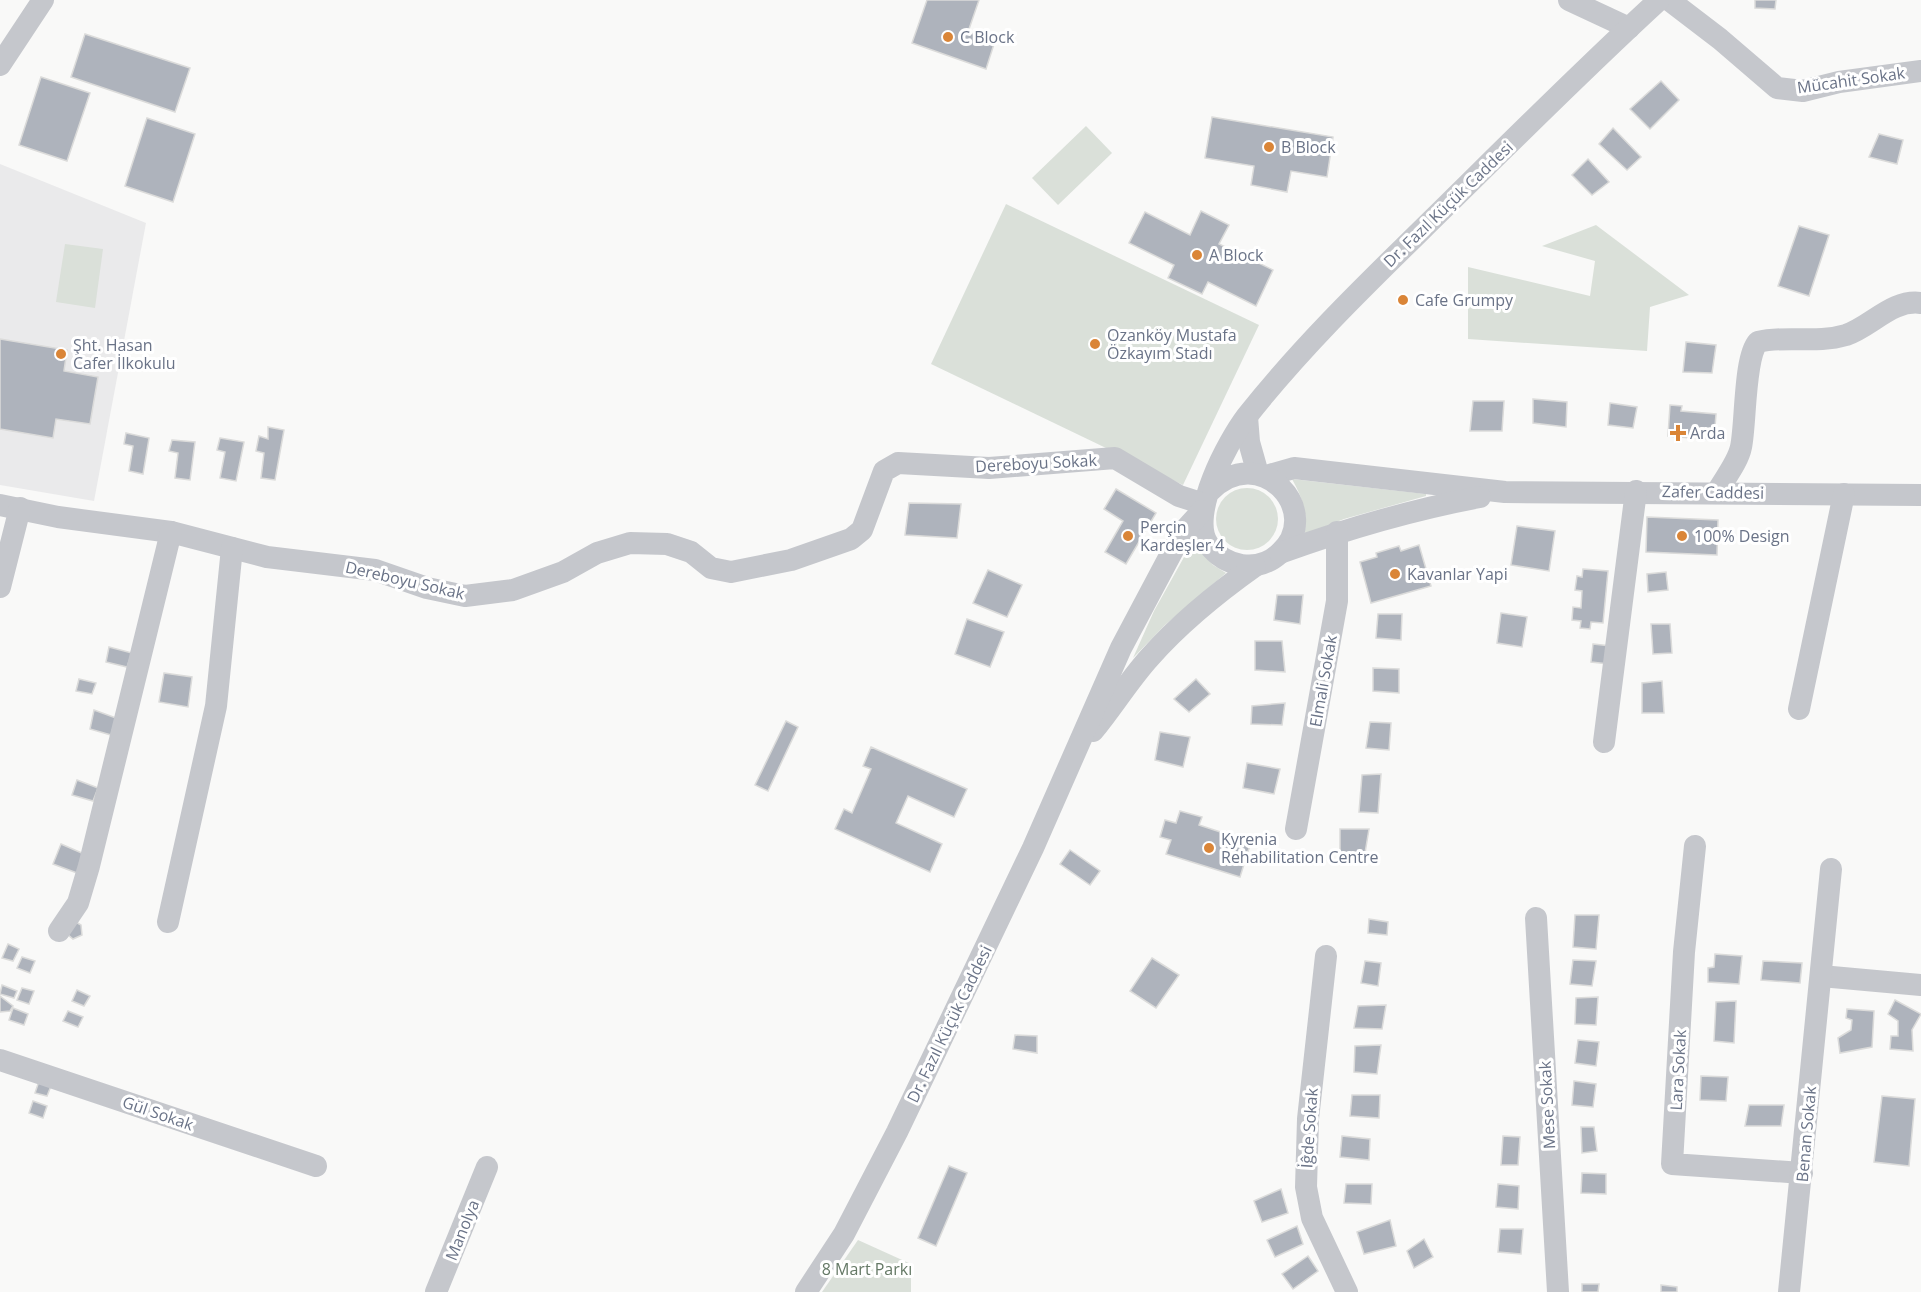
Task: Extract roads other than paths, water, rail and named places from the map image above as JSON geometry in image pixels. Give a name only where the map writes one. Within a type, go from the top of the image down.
[{"type":"street","points":[[0,65],[43,0]]},
{"type":"street","points":[[1569,0],[1629,28]]},
{"type":"street","name":"Dr. Fazıl Küçük Caddesi","points":[[806,1292],[844,1234],[897,1132],[1078,748],[1126,639],[1182,533],[1205,502],[1217,467],[1247,417],[1301,352],[1377,273],[1659,0]]},
{"type":"street","name":"Mücahit Sokak","points":[[1669,0],[1720,39],[1777,88],[1803,91],[1839,82],[1921,71]]},
{"type":"street","points":[[1717,492],[1741,449],[1752,352],[1758,342],[1820,341],[1847,334],[1872,322],[1901,303],[1921,303]]},
{"type":"street","points":[[1247,417],[1249,442],[1262,475]]},
{"type":"street","name":"Dereboyu Sokak","points":[[10,506],[58,517],[171,532],[267,557],[375,570],[427,588],[465,596],[513,590],[562,572],[597,553],[630,543],[667,544],[691,552],[711,568],[731,572],[791,560],[851,539],[861,530],[884,471],[898,463],[989,468],[1115,459],[1179,496],[1205,502]]},
{"type":"street","name":"Zafer Caddesi","points":[[1262,475],[1293,468],[1505,492],[1636,491],[1921,495]]},
{"type":"street","points":[[1232,475],[1262,475],[1279,484],[1288,496],[1294,510],[1292,533],[1280,553],[1268,561],[1255,566],[1240,566],[1226,561],[1214,552],[1206,540],[1202,526],[1205,502],[1232,475]]},
{"type":"street","points":[[1604,742],[1636,491]]},
{"type":"street","name":"Zafer Caddesi","points":[[1280,553],[1337,532],[1417,509],[1505,492]]},
{"type":"street","points":[[1799,709],[1844,494]]},
{"type":"street","points":[[0,587],[10,506]]},
{"type":"street","points":[[59,931],[78,903],[89,866],[171,532]]},
{"type":"street","name":"Elmali Sokak","points":[[1296,829],[1337,600],[1337,532]]},
{"type":"street","points":[[168,922],[216,706],[232,548]]},
{"type":"street","name":"Dr. Fazıl Küçük Caddesi","points":[[1078,748],[1148,659],[1174,632],[1210,598],[1255,566]]},
{"type":"street","name":"Lara Sokak","points":[[1695,846],[1684,952],[1672,1164],[1802,1173]]},
{"type":"street","name":"Benan Sokak","points":[[1789,1292],[1831,869]]},
{"type":"street","name":"Mese Sokak","points":[[1536,918],[1558,1292]]},
{"type":"street","name":"İĝde Sokak","points":[[1326,956],[1308,1119],[1306,1187],[1312,1218],[1347,1292]]},
{"type":"street","points":[[1821,976],[1921,986]]},
{"type":"street","name":"Gül Sokak","points":[[0,1060],[316,1166]]},
{"type":"street","name":"Manolya","points":[[436,1292],[487,1167]]},
{"type":"place","name":"C Block","points":[[948,37]]},
{"type":"place","name":"B Block","points":[[1269,147]]},
{"type":"place","name":"A Block","points":[[1197,255]]},
{"type":"place","name":"Cafe Grumpy","points":[[1403,300]]},
{"type":"place","name":"Ozanköy Mustafa Özkayım Stadı","points":[[1095,344]]},
{"type":"place","name":"Şht. Hasan Cafer İlkokulu","points":[[61,354]]},
{"type":"place","name":"Arda","points":[[1678,433]]},
{"type":"place","name":"Perçin Kardeşler 4","points":[[1128,536]]},
{"type":"place","name":"100% Design","points":[[1682,536]]},
{"type":"place","name":"Kavanlar Yapi","points":[[1395,574]]},
{"type":"place","name":"Kyrenia Rehabilitation Centre","points":[[1209,848]]},
{"type":"park label","name":"8 Mart Parkı","points":[[867,1269]]}]
